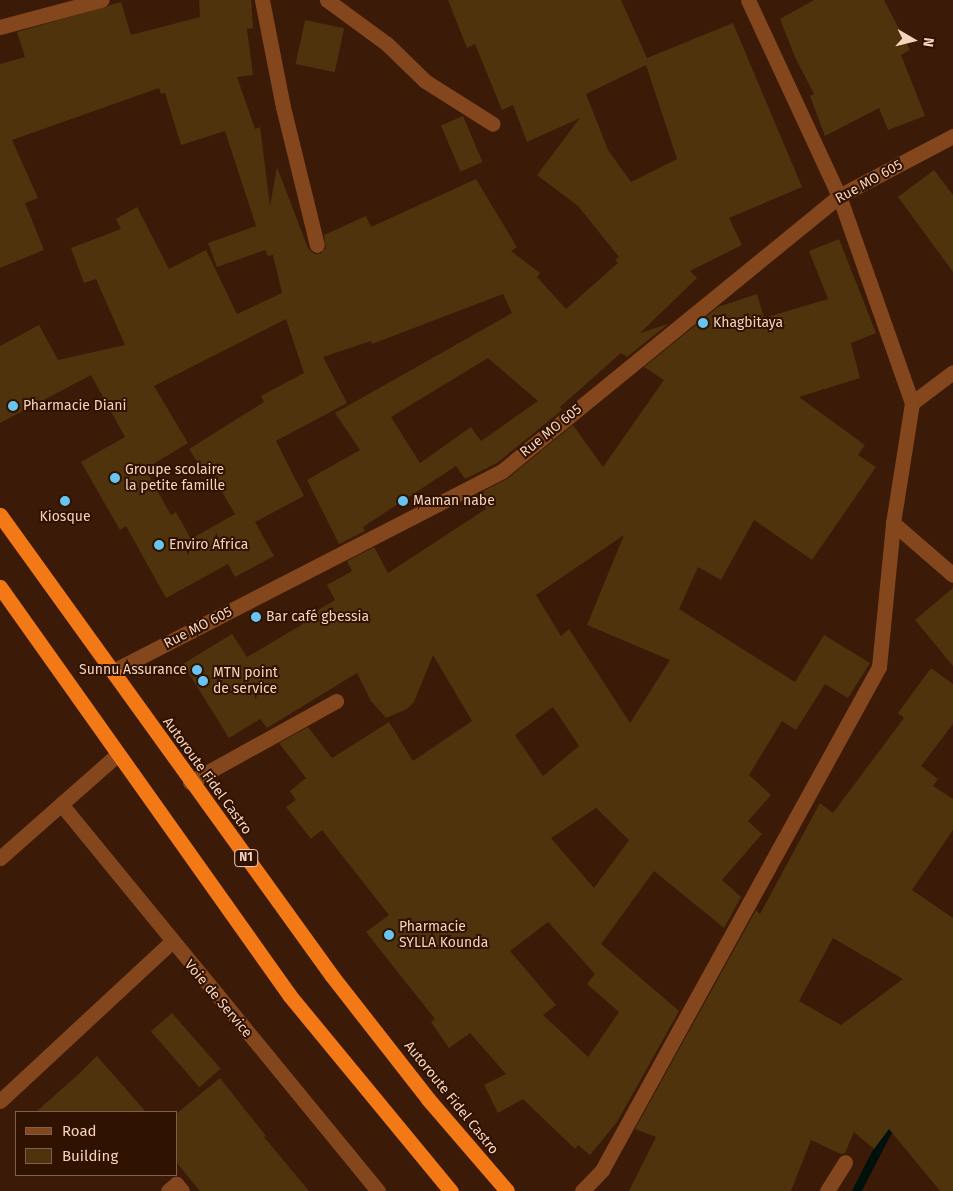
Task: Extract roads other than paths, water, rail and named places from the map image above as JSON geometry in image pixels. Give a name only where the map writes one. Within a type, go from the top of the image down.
[{"type":"highway","name":"Autoroute Fidel Castro","points":[[0,515],[113,671],[190,782],[332,976],[428,1099],[506,1191]]},
{"type":"highway","points":[[0,587],[290,996],[451,1191]]},
{"type":"street","points":[[0,27],[101,0]]},
{"type":"street","points":[[262,0],[283,107],[317,245]]},
{"type":"street","points":[[327,0],[387,44],[425,81],[493,124]]},
{"type":"street","points":[[582,1191],[602,1170],[879,667],[894,523],[912,403],[839,196],[748,0]]},
{"type":"street","name":"Rue MO 605","points":[[113,671],[502,471],[839,196],[953,136]]},
{"type":"street","points":[[912,403],[953,372]]},
{"type":"street","points":[[894,523],[953,575]]},
{"type":"street","points":[[190,782],[336,701]]},
{"type":"street","points":[[0,858],[118,754]]},
{"type":"street","name":"Voie de Service","points":[[60,804],[171,942],[378,1191]]},
{"type":"street","points":[[0,1101],[171,942]]},
{"type":"street","points":[[827,1191],[846,1162]]},
{"type":"street","points":[[168,1191],[176,1184],[182,1191]]},
{"type":"waterway","points":[[856,1191],[887,1131],[897,1122]]},
{"type":"place","name":"Khagbitaya","points":[[703,323]]},
{"type":"place","name":"Pharmacie Diani","points":[[13,406]]},
{"type":"place","name":"Groupe scolaire la petite famille","points":[[115,478]]},
{"type":"place","name":"Kiosque","points":[[65,501]]},
{"type":"place","name":"Maman nabe","points":[[403,501]]},
{"type":"place","name":"Enviro Africa","points":[[159,545]]},
{"type":"place","name":"Bar café gbessia","points":[[256,617]]},
{"type":"place","name":"Sunnu Assurance","points":[[197,670]]},
{"type":"place","name":"MTN point de service","points":[[203,681]]},
{"type":"place","name":"Pharmacie SYLLA Kounda","points":[[389,935]]}]
